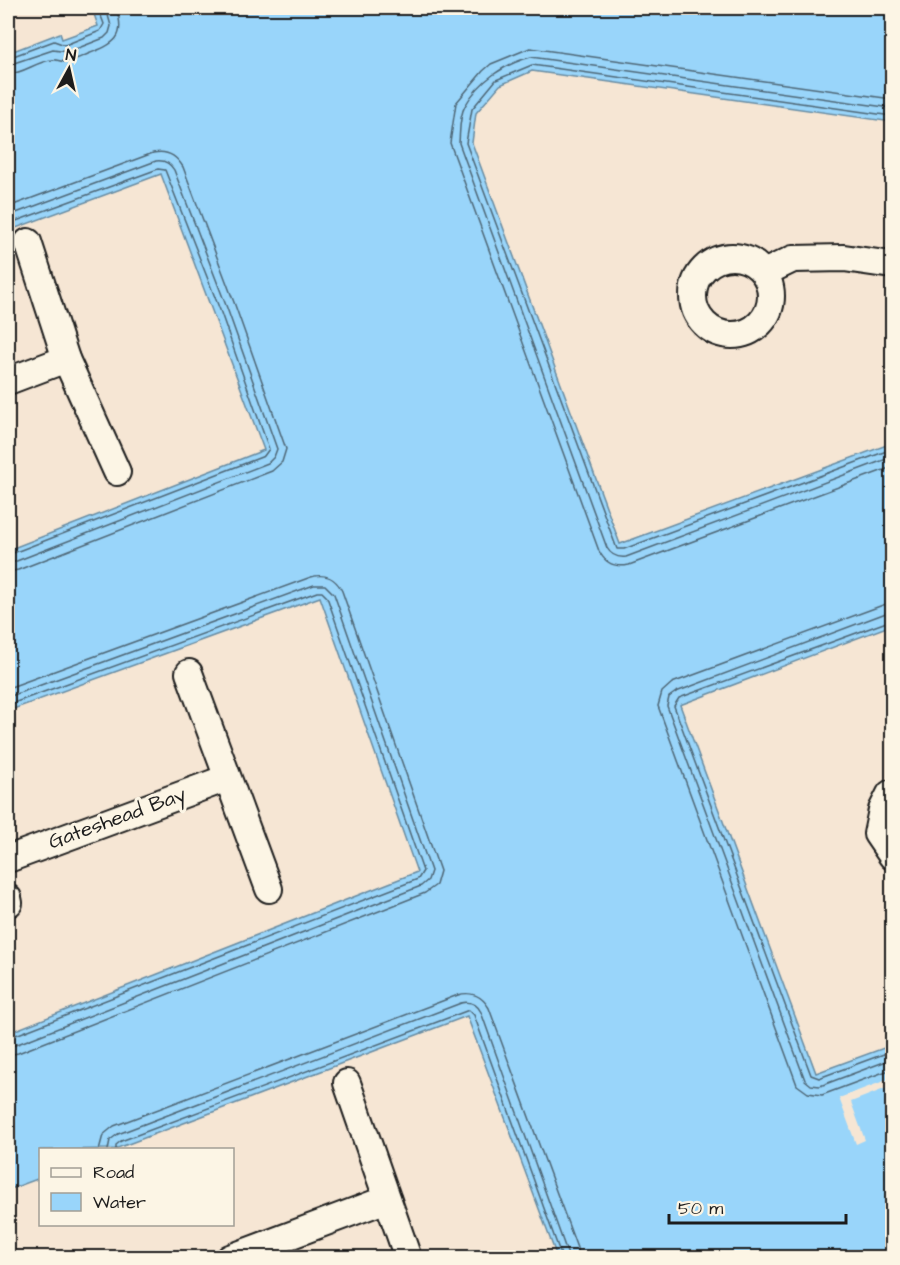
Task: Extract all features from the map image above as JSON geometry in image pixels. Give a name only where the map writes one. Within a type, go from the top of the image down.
[{"type":"street","points":[[28,242],[66,359],[117,472]]},
{"type":"street","points":[[764,273],[793,259],[844,258],[892,265]]},
{"type":"street","points":[[8,381],[66,359]]},
{"type":"street","points":[[189,673],[269,889]]},
{"type":"street","name":"Gateshead Bay","points":[[8,859],[226,778]]},
{"type":"street","points":[[892,793],[882,810],[877,834],[892,856]]},
{"type":"street","points":[[347,1083],[408,1257]]},
{"type":"street","points":[[230,1257],[387,1199]]},
{"type":"water","points":[[92,8],[892,8],[892,122],[532,71],[500,85],[476,113],[472,143],[620,544],[892,443],[892,625],[680,705],[816,1073],[892,1045],[892,1257],[557,1257],[467,1016],[118,1148],[39,1148],[39,1178],[8,1190],[8,1033],[417,872],[320,597],[8,711],[8,550],[264,450],[161,174],[8,231],[8,53],[60,33],[62,39],[98,26]]},
{"type":"pier","points":[[892,1078],[892,1086],[851,1102],[865,1140],[856,1144],[839,1098]]}]
